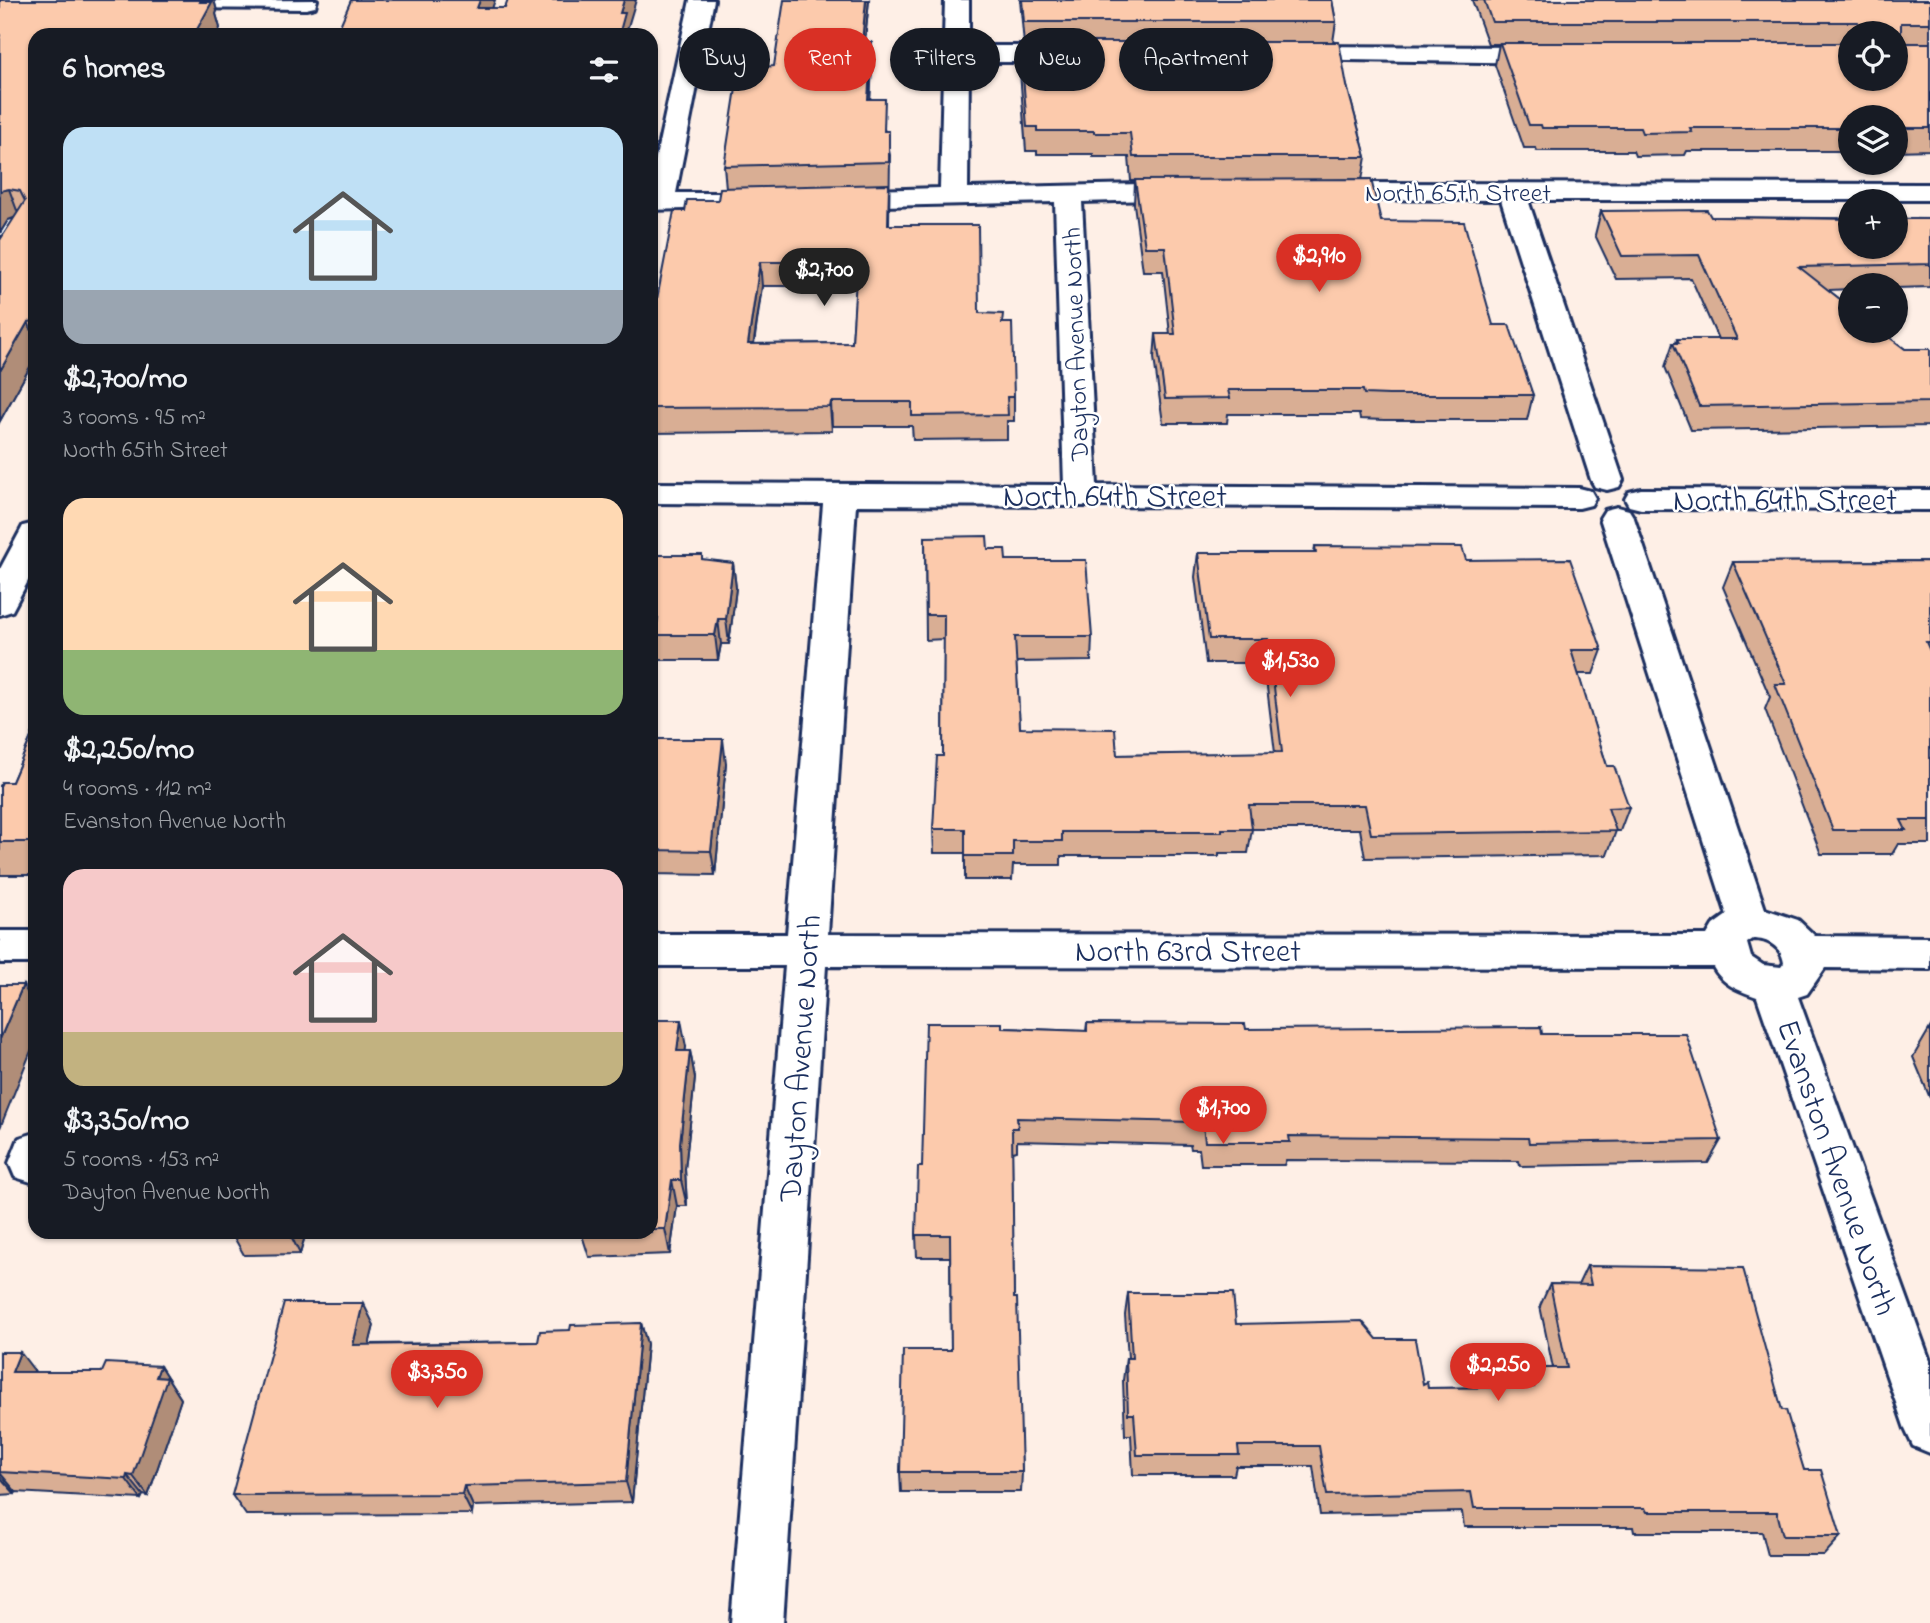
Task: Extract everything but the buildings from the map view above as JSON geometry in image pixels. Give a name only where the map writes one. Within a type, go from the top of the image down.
[{"type":"street","points":[[658,189],[702,0]]},
{"type":"street","points":[[956,28],[957,0]]},
{"type":"street","points":[[138,1],[306,1],[294,24]]},
{"type":"street","points":[[1273,54],[1573,55]]},
{"type":"street","points":[[954,197],[955,91]]},
{"type":"street","points":[[813,200],[1217,191]]},
{"type":"street","name":"North 65th Street","points":[[1298,191],[1930,192]]},
{"type":"street","points":[[1512,192],[1607,480]]},
{"type":"street","name":"Dayton Avenue North","points":[[1068,193],[1081,495]]},
{"type":"street","points":[[658,202],[759,201]]},
{"type":"street","points":[[1629,509],[1594,514],[1581,503],[1579,490],[1590,481],[1607,480],[1629,487],[1629,509],[1738,937],[1733,965],[1742,973],[1773,984],[1792,982],[1805,968],[1804,952],[1794,938],[1783,930],[1770,925],[1738,937]]},
{"type":"street","name":"North 64th Street","points":[[658,493],[1579,498]]},
{"type":"street","name":"Dayton Avenue North","points":[[757,1623],[840,494]]},
{"type":"street","name":"North 64th Street","points":[[1629,509],[1930,500]]},
{"type":"street","points":[[0,603],[20,546]]},
{"type":"street","name":"North 63rd Street","points":[[658,950],[1738,937]]},
{"type":"street","points":[[0,947],[28,947]]},
{"type":"street","points":[[1804,952],[1930,953]]},
{"type":"street","name":"Evanston Avenue North","points":[[1773,984],[1930,1429]]}]
